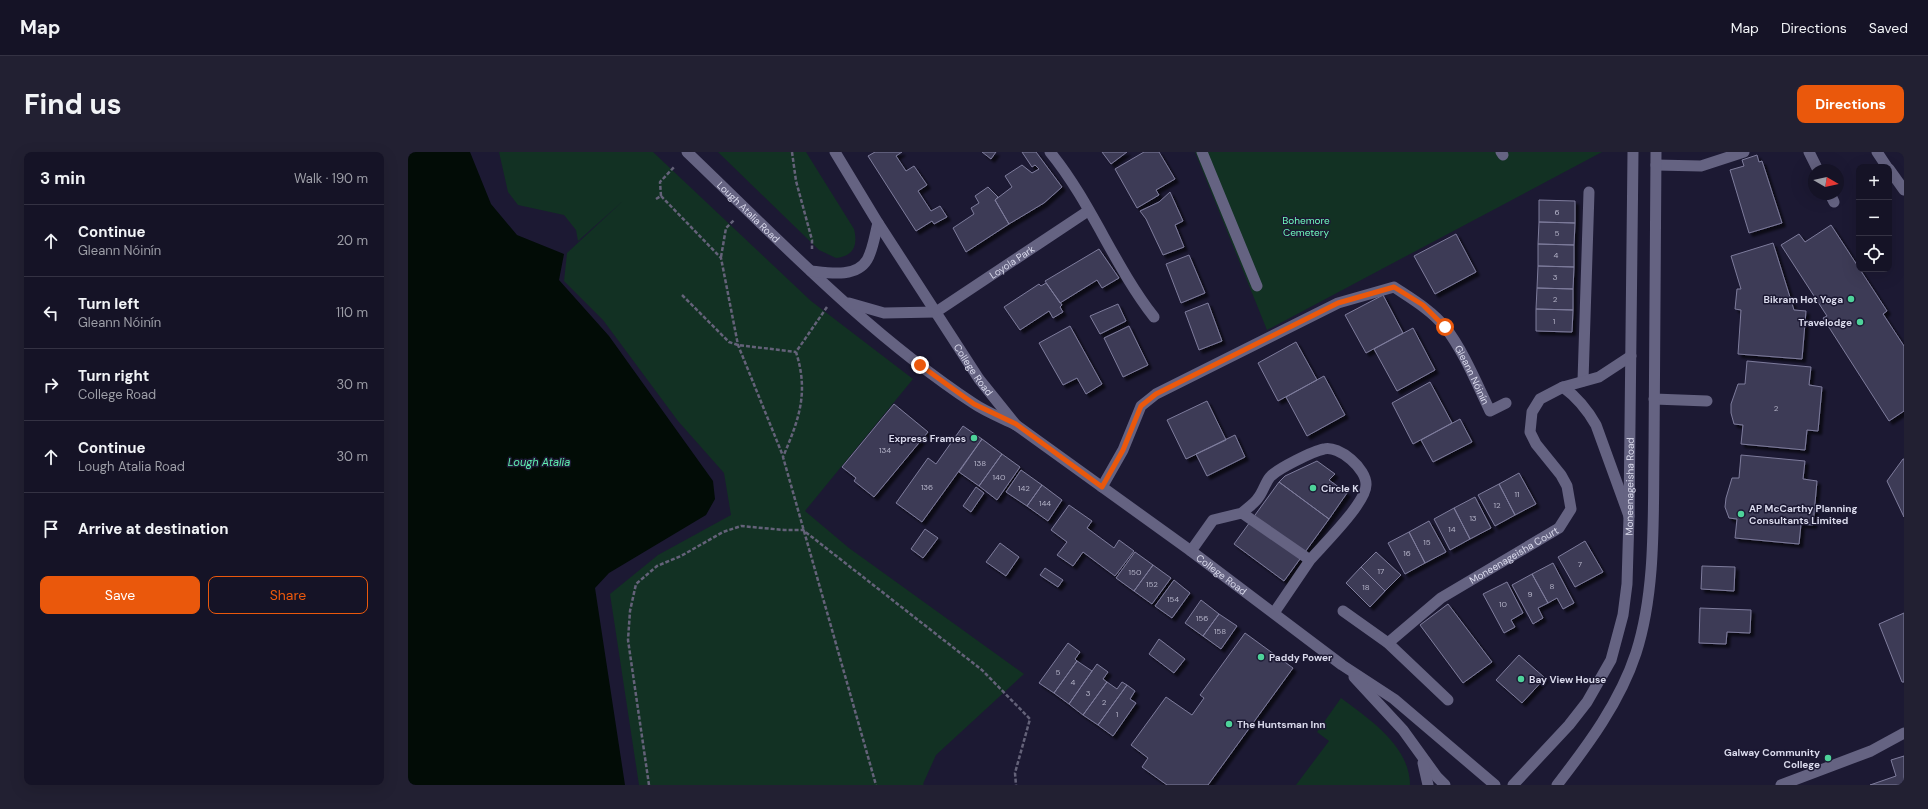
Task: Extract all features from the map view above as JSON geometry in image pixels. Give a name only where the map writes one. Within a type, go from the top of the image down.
[{"type":"main road","name":"Lough Atalia Road","points":[[687,152],[811,271],[890,342],[974,404],[1016,424]]},
{"type":"main road","name":"College Road","points":[[835,152],[878,223],[979,379],[1016,424],[1191,551],[1342,665],[1394,699],[1495,785]]},
{"type":"main road","points":[[1050,152],[1073,184],[1135,292],[1154,317]]},
{"type":"main road","points":[[1202,152],[1257,286]]},
{"type":"main road","name":"Moneenageisha Road","points":[[1512,785],[1569,725],[1591,696],[1611,660],[1623,615],[1627,584],[1629,516],[1633,152]]},
{"type":"main road","points":[[1557,785],[1583,750],[1617,697],[1628,676],[1642,631],[1650,568],[1654,399],[1656,152]]},
{"type":"main road","points":[[1656,165],[1701,166],[1744,152]]},
{"type":"main road","points":[[1809,152],[1815,164]]},
{"type":"main road","points":[[1877,152],[1885,164]]},
{"type":"main road","points":[[1892,174],[1904,190]]},
{"type":"main road","points":[[1583,381],[1590,192]]},
{"type":"main road","name":"Loyola Park","points":[[936,312],[1088,211]]},
{"type":"main road","points":[[811,271],[838,273],[860,268],[868,259],[878,223]]},
{"type":"main road","name":"Gleann Nóinín","points":[[1102,487],[1123,450],[1141,406],[1156,394],[1338,303],[1394,287],[1423,305],[1445,327],[1460,352],[1490,411],[1506,403]]},
{"type":"main road","name":"Lough Atalia Road","points":[[845,302],[884,314],[936,312]]},
{"type":"main road","name":"Moneenageisha Court","points":[[1388,643],[1441,598],[1559,528],[1571,509],[1567,486],[1561,475],[1536,444],[1530,432],[1532,412],[1540,399],[1563,387],[1608,372],[1631,356]]},
{"type":"main road","points":[[1563,387],[1577,398],[1589,411],[1596,425],[1629,516]]},
{"type":"main road","points":[[1654,399],[1706,401]]},
{"type":"main road","points":[[1191,551],[1213,520],[1242,512],[1259,498],[1270,477],[1299,459],[1325,448],[1348,457],[1358,466],[1363,474],[1366,485],[1362,498],[1310,560],[1274,613]]},
{"type":"main road","points":[[1242,512],[1310,560]]},
{"type":"main road","points":[[1343,611],[1388,643],[1448,700]]},
{"type":"main road","name":"College Road","points":[[1342,665],[1403,730],[1437,777],[1445,785]]},
{"type":"main road","points":[[1781,785],[1871,751],[1899,734],[1904,733]]},
{"type":"main road","points":[[1419,751],[1427,773],[1428,785]]},
{"type":"path","points":[[792,152],[796,181],[812,240],[812,249]]},
{"type":"path","points":[[676,166],[660,182],[660,196],[721,258]]},
{"type":"path","points":[[656,199],[660,196]]},
{"type":"path","points":[[734,220],[726,228],[721,258],[738,345],[783,457],[876,785]]},
{"type":"path","points":[[796,352],[836,294]]},
{"type":"path","points":[[682,295],[729,342],[738,345],[796,352]]},
{"type":"path","points":[[783,457],[800,409],[803,389],[802,371],[796,352]]},
{"type":"path","points":[[649,785],[628,640],[630,611],[636,584],[657,566],[680,556],[723,532],[741,526],[784,530],[803,530],[982,670],[1030,719],[1015,774],[1016,785]]},
{"type":"green space","points":[[499,152],[653,152],[811,301],[913,379],[805,511],[849,548],[1024,674],[936,755],[923,784],[924,785],[639,785],[610,594],[658,555],[731,515],[724,473],[678,421],[603,320],[564,281],[567,253],[624,200],[578,241],[576,230],[564,215],[518,205],[508,192]]},
{"type":"green space","points":[[718,152],[806,152],[854,229],[855,245],[851,252],[842,257],[836,258],[819,250]]},
{"type":"green space","name":"Bohemore Cemetery","points":[[1195,152],[1602,152],[1267,330]]},
{"type":"green space","points":[[1341,698],[1375,724],[1396,746],[1408,771],[1410,785],[1296,785],[1329,741],[1317,732]]},
{"type":"water","name":"Lough Atalia","points":[[408,152],[470,152],[491,204],[517,235],[564,254],[559,280],[609,336],[713,481],[715,499],[706,515],[609,573],[595,588],[625,785],[408,785]]},
{"type":"building","points":[[875,152],[902,152],[896,156],[906,171],[914,166],[927,185],[918,191],[931,211],[940,206],[947,217],[934,224],[932,221],[916,231],[868,156]]},
{"type":"building","points":[[982,152],[996,152],[991,159]]},
{"type":"building","points":[[1022,152],[1036,152],[1062,187],[1044,203],[1009,224],[995,200],[1012,187],[1005,176],[1022,165],[1032,173],[1039,169],[1035,165],[1032,167]]},
{"type":"building","points":[[1102,152],[1127,152],[1111,164]]},
{"type":"building","points":[[1144,152],[1159,152],[1175,179],[1156,190],[1159,195],[1137,208],[1115,169]]},
{"type":"building","points":[[1757,155],[1759,162],[1762,161],[1782,223],[1749,233],[1730,170],[1744,166],[1742,160]]},
{"type":"building","points":[[988,187],[998,197],[995,200],[1009,224],[966,252],[953,228],[974,214],[971,208],[979,203],[975,196]]},
{"type":"building","points":[[1170,192],[1183,221],[1175,225],[1184,247],[1163,255],[1146,219],[1140,211],[1159,202]]},
{"type":"building","points":[[1539,200],[1575,201],[1575,223],[1539,222]]},
{"type":"building","points":[[1539,222],[1575,223],[1574,245],[1538,244]]},
{"type":"building","points":[[1831,225],[1856,263],[1856,272],[1862,272],[1887,311],[1883,314],[1904,346],[1904,411],[1889,421],[1823,318],[1827,316],[1781,245],[1799,234],[1805,242]]},
{"type":"building","points":[[1456,234],[1476,272],[1435,294],[1414,256]]},
{"type":"building","points":[[1773,243],[1794,310],[1806,311],[1802,359],[1738,354],[1741,310],[1735,309],[1737,289],[1741,289],[1731,256]]},
{"type":"building","points":[[1538,244],[1574,245],[1574,267],[1538,266]]},
{"type":"building","points":[[1099,249],[1119,278],[1102,288],[1097,280],[1060,303],[1045,281]]},
{"type":"building","points":[[1189,255],[1205,293],[1181,303],[1166,264]]},
{"type":"building","points":[[1538,266],[1574,267],[1573,289],[1537,288]]},
{"type":"building","points":[[1046,283],[1062,305],[1060,307],[1063,312],[1053,318],[1049,311],[1020,330],[1004,307],[1039,284],[1041,286]]},
{"type":"building","points":[[1537,288],[1573,289],[1573,310],[1536,309]]},
{"type":"building","points":[[1383,295],[1403,333],[1366,353],[1345,315]]},
{"type":"building","points":[[1208,303],[1222,341],[1199,350],[1185,312]]},
{"type":"building","points":[[1118,304],[1126,321],[1100,334],[1090,316]]},
{"type":"building","points":[[1536,309],[1573,310],[1572,332],[1536,331]]},
{"type":"building","points":[[1070,326],[1102,384],[1086,394],[1077,378],[1063,385],[1039,343]]},
{"type":"building","points":[[1129,326],[1148,365],[1123,377],[1104,338]]},
{"type":"building","points":[[1413,328],[1435,370],[1397,391],[1374,349]]},
{"type":"building","points":[[1296,342],[1317,380],[1278,401],[1258,363]]},
{"type":"building","points":[[1747,361],[1811,367],[1809,385],[1822,387],[1818,431],[1807,430],[1805,450],[1741,444],[1743,425],[1734,424],[1731,413],[1731,404],[1738,384],[1745,384]]},
{"type":"building","points":[[1324,376],[1345,415],[1307,436],[1286,397]]},
{"type":"building","points":[[1430,382],[1452,423],[1413,444],[1392,403]]},
{"type":"building","points":[[1207,401],[1226,440],[1186,459],[1167,420]]},
{"type":"building","points":[[894,404],[928,432],[874,497],[854,481],[856,478],[842,467]]},
{"type":"building","points":[[1460,419],[1472,442],[1433,462],[1421,440]]},
{"type":"building","points":[[963,426],[982,439],[922,522],[896,503],[928,458],[936,464]]},
{"type":"building","points":[[1235,435],[1245,457],[1207,476],[1196,454]]},
{"type":"building","points":[[982,439],[1002,454],[979,486],[959,472]]},
{"type":"building","points":[[1002,454],[1020,467],[997,500],[979,486]]},
{"type":"building","points":[[1741,455],[1805,461],[1803,479],[1817,481],[1813,525],[1801,524],[1799,544],[1735,538],[1737,519],[1729,518],[1725,507],[1732,478],[1739,478]]},
{"type":"building","points":[[1904,459],[1904,517],[1887,481]]},
{"type":"building","name":"Circle K","points":[[1317,461],[1335,474],[1329,480],[1347,493],[1329,519],[1279,482],[1285,476]]},
{"type":"building","points":[[1021,470],[1042,485],[1027,506],[1006,492]]},
{"type":"building","points":[[1519,473],[1536,504],[1515,515],[1499,484]]},
{"type":"building","name":"Circle K","points":[[1279,482],[1329,519],[1284,581],[1234,544]]},
{"type":"building","points":[[1499,484],[1515,515],[1495,526],[1478,495]]},
{"type":"building","points":[[1042,485],[1062,500],[1048,521],[1027,506]]},
{"type":"building","points":[[976,487],[984,493],[971,512],[963,506]]},
{"type":"building","points":[[1475,497],[1491,528],[1470,539],[1454,508]]},
{"type":"building","points":[[1069,505],[1092,521],[1087,528],[1114,548],[1119,540],[1134,551],[1115,576],[1083,552],[1073,566],[1057,555],[1067,542],[1051,530]]},
{"type":"building","points":[[1454,508],[1470,539],[1450,550],[1434,519]]},
{"type":"building","points":[[1429,521],[1446,552],[1425,563],[1409,532]]},
{"type":"building","points":[[925,529],[938,538],[923,558],[911,549]]},
{"type":"building","points":[[1409,532],[1425,563],[1405,574],[1388,543]]},
{"type":"building","points":[[1585,541],[1603,572],[1575,587],[1558,557]]},
{"type":"building","points":[[1000,543],[1019,557],[1006,576],[986,562]]},
{"type":"building","points":[[1135,552],[1153,565],[1134,591],[1116,578]]},
{"type":"building","points":[[1376,552],[1401,575],[1385,591],[1361,567]]},
{"type":"building","points":[[1553,563],[1574,603],[1563,609],[1557,598],[1548,603],[1532,574]]},
{"type":"building","points":[[1153,565],[1171,578],[1152,604],[1134,591]]},
{"type":"building","points":[[1702,566],[1735,567],[1734,591],[1701,589]]},
{"type":"building","points":[[1361,567],[1385,591],[1370,607],[1346,583]]},
{"type":"building","points":[[1045,568],[1063,580],[1058,587],[1040,575]]},
{"type":"building","points":[[1532,574],[1548,603],[1538,608],[1543,618],[1533,624],[1512,585]]},
{"type":"building","points":[[1174,580],[1190,593],[1172,618],[1155,606]]},
{"type":"building","points":[[1507,582],[1523,613],[1511,620],[1515,627],[1504,633],[1483,594]]},
{"type":"building","points":[[1201,600],[1219,614],[1203,636],[1185,623]]},
{"type":"building","points":[[1448,604],[1492,662],[1463,683],[1420,625]]},
{"type":"building","points":[[1700,608],[1751,610],[1750,633],[1727,632],[1726,644],[1699,643]]},
{"type":"building","points":[[1904,613],[1904,682],[1902,682],[1879,624]]},
{"type":"building","points":[[1219,614],[1237,626],[1221,649],[1203,636]]},
{"type":"building","points":[[1245,633],[1293,668],[1208,785],[1167,785],[1142,767],[1148,758],[1131,745],[1166,697],[1192,715],[1204,698],[1200,695]]},
{"type":"building","points":[[1159,639],[1185,659],[1174,673],[1149,654]]},
{"type":"building","points":[[1068,643],[1080,652],[1075,659],[1077,661],[1054,693],[1039,683]]},
{"type":"building","name":"Bay View House","points":[[1519,655],[1545,678],[1522,703],[1496,680]]},
{"type":"building","points":[[1077,661],[1092,671],[1069,704],[1054,693]]},
{"type":"building","points":[[1097,664],[1108,672],[1103,679],[1107,682],[1083,715],[1069,704]]},
{"type":"building","points":[[1107,682],[1117,689],[1122,682],[1127,685],[1098,725],[1083,715]]},
{"type":"building","points":[[1127,685],[1135,691],[1130,699],[1136,703],[1113,736],[1098,725]]},
{"type":"building","points":[[1904,756],[1904,785],[1870,785],[1896,776],[1891,760]]},
{"type":"place","name":"Bikram Hot Yoga","points":[[1851,299]]},
{"type":"place","name":"Travelodge","points":[[1860,322]]},
{"type":"place","name":"Express Frames","points":[[974,438]]},
{"type":"place","name":"Circle K","points":[[1313,488]]},
{"type":"place","name":"AP McCarthy Planning Consultants Limited","points":[[1741,514]]},
{"type":"place","name":"Paddy Power","points":[[1261,657]]},
{"type":"place","name":"Bay View House","points":[[1521,679]]},
{"type":"place","name":"The Huntsman Inn","points":[[1229,724]]},
{"type":"place","name":"Galway Community College","points":[[1828,758]]},
{"type":"route","points":[[920,365],[974,404],[1016,424],[1102,487],[1123,450],[1141,406],[1156,394],[1338,303],[1394,287],[1423,305],[1445,327]]}]
